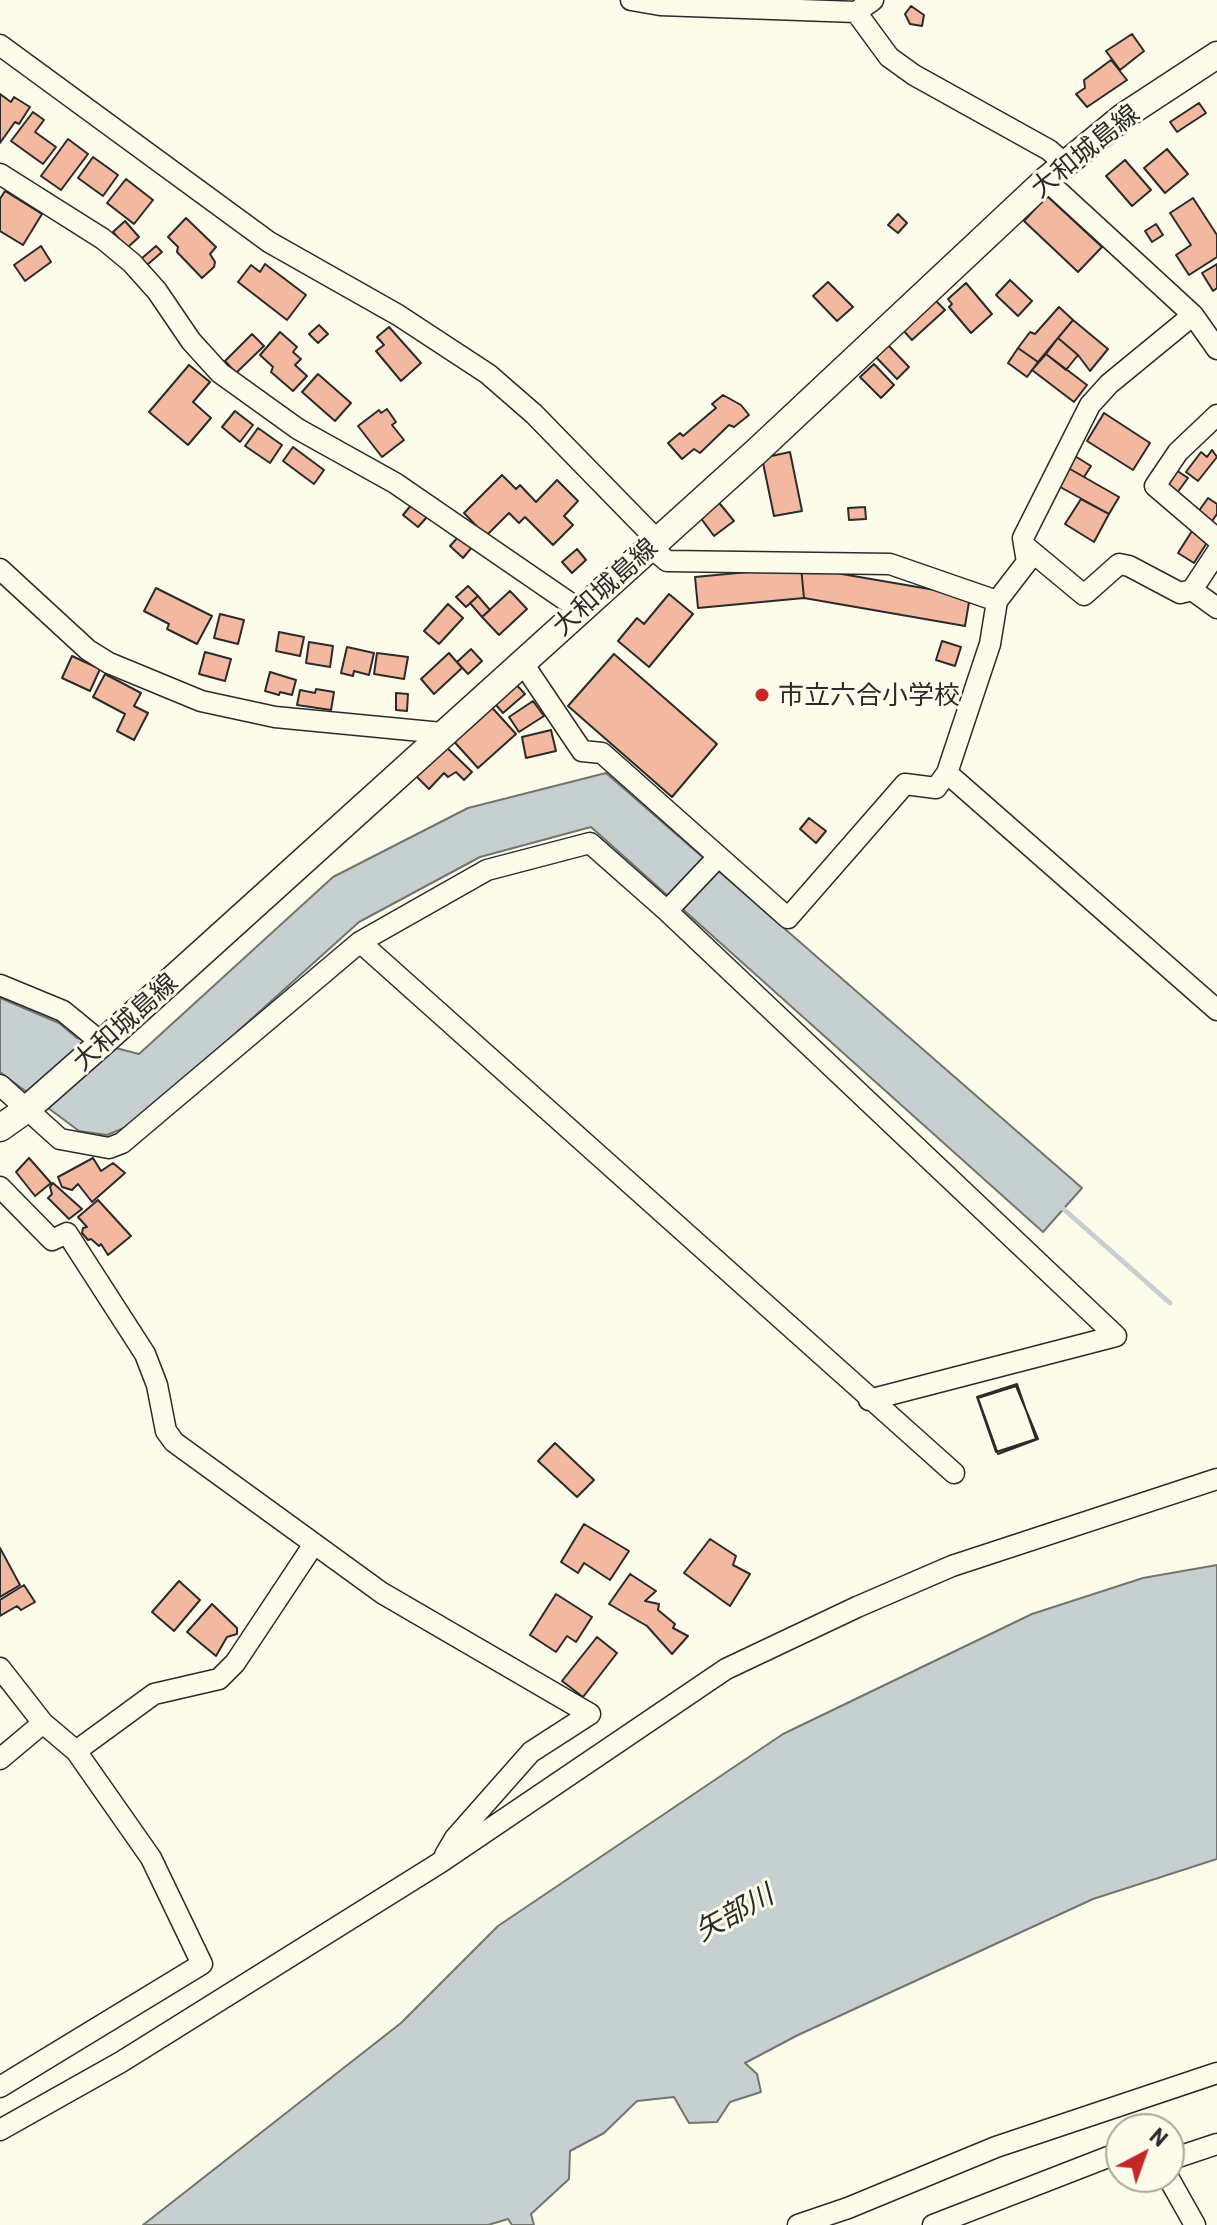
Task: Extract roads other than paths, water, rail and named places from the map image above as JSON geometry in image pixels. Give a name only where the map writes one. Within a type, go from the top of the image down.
[{"type":"main road","name":"大和城島線","points":[[0,1128],[27,1109],[102,1043],[758,450],[1056,172],[1124,116],[1217,55]]},
{"type":"street","points":[[631,0],[660,5],[818,5],[856,12],[889,57],[914,75],[1049,150],[1056,172],[1193,315],[1217,349]]},
{"type":"street","points":[[856,12],[873,0]]},
{"type":"street","points":[[0,45],[269,242],[398,315],[488,374],[534,414],[667,561],[890,564],[997,601]]},
{"type":"street","points":[[0,174],[103,239],[132,263],[157,291],[191,341],[220,373],[298,429],[395,483],[580,610]]},
{"type":"street","points":[[522,662],[582,751],[602,753],[788,918],[905,784],[936,788],[947,773],[990,644],[997,601],[1027,562],[1023,538],[1090,405],[1109,384],[1193,315]]},
{"type":"street","points":[[1217,415],[1178,452],[1155,486],[1217,539]]},
{"type":"street","points":[[1025,546],[1084,595],[1119,564],[1129,566],[1180,593],[1192,590],[1217,552]]},
{"type":"street","points":[[0,569],[88,650],[109,663],[201,701],[275,717],[442,733]]},
{"type":"street","points":[[1192,590],[1217,608]]},
{"type":"street","points":[[947,773],[1217,1010]]},
{"type":"street","points":[[0,1085],[60,1139],[109,1148],[122,1143],[360,942],[487,870],[590,843],[673,905],[1116,1336],[869,1400]]},
{"type":"street","points":[[673,905],[718,857]]},
{"type":"street","points":[[360,942],[954,1473]]},
{"type":"street","points":[[0,985],[63,1011],[102,1043]]},
{"type":"street","points":[[0,1187],[52,1240],[67,1233],[145,1354],[157,1385],[166,1431],[174,1442],[382,1593],[590,1714],[531,1752],[455,1838],[441,1862]]},
{"type":"street","points":[[0,2130],[121,2062],[441,1862],[726,1669],[952,1566],[1217,1479]]},
{"type":"street","points":[[76,1751],[154,1694],[219,1679],[235,1663],[314,1544]]},
{"type":"street","points":[[0,1668],[43,1723],[76,1751],[151,1858],[202,1964],[0,2087]]},
{"type":"street","points":[[0,1759],[43,1723]]},
{"type":"street","points":[[798,2225],[848,2208],[996,2147],[1217,2073]]},
{"type":"street","points":[[1185,2155],[1217,2144]]},
{"type":"street","points":[[933,2225],[1105,2158]]},
{"type":"street","points":[[1177,2193],[1195,2225]]},
{"type":"water","points":[[606,773],[1082,1188],[1043,1232],[591,827],[480,857],[359,922],[136,1123],[107,1135],[79,1131],[0,1072],[0,998],[59,1023],[77,1038],[139,1054],[333,877],[468,808]]},
{"type":"water","name":"矢部川","points":[[1217,1565],[1217,1859],[1093,1899],[798,2035],[745,2063],[757,2074],[761,2092],[730,2102],[717,2122],[689,2123],[674,2097],[637,2101],[604,2133],[570,2151],[569,2179],[531,2214],[534,2225],[512,2225],[508,2219],[488,2225],[143,2225],[401,2023],[498,1926],[783,1734],[1032,1614],[1143,1578]]},
{"type":"waterway","points":[[1059,1205],[1170,1303]]},
{"type":"place","name":"市立六合小学校","points":[[762,695]]}]
